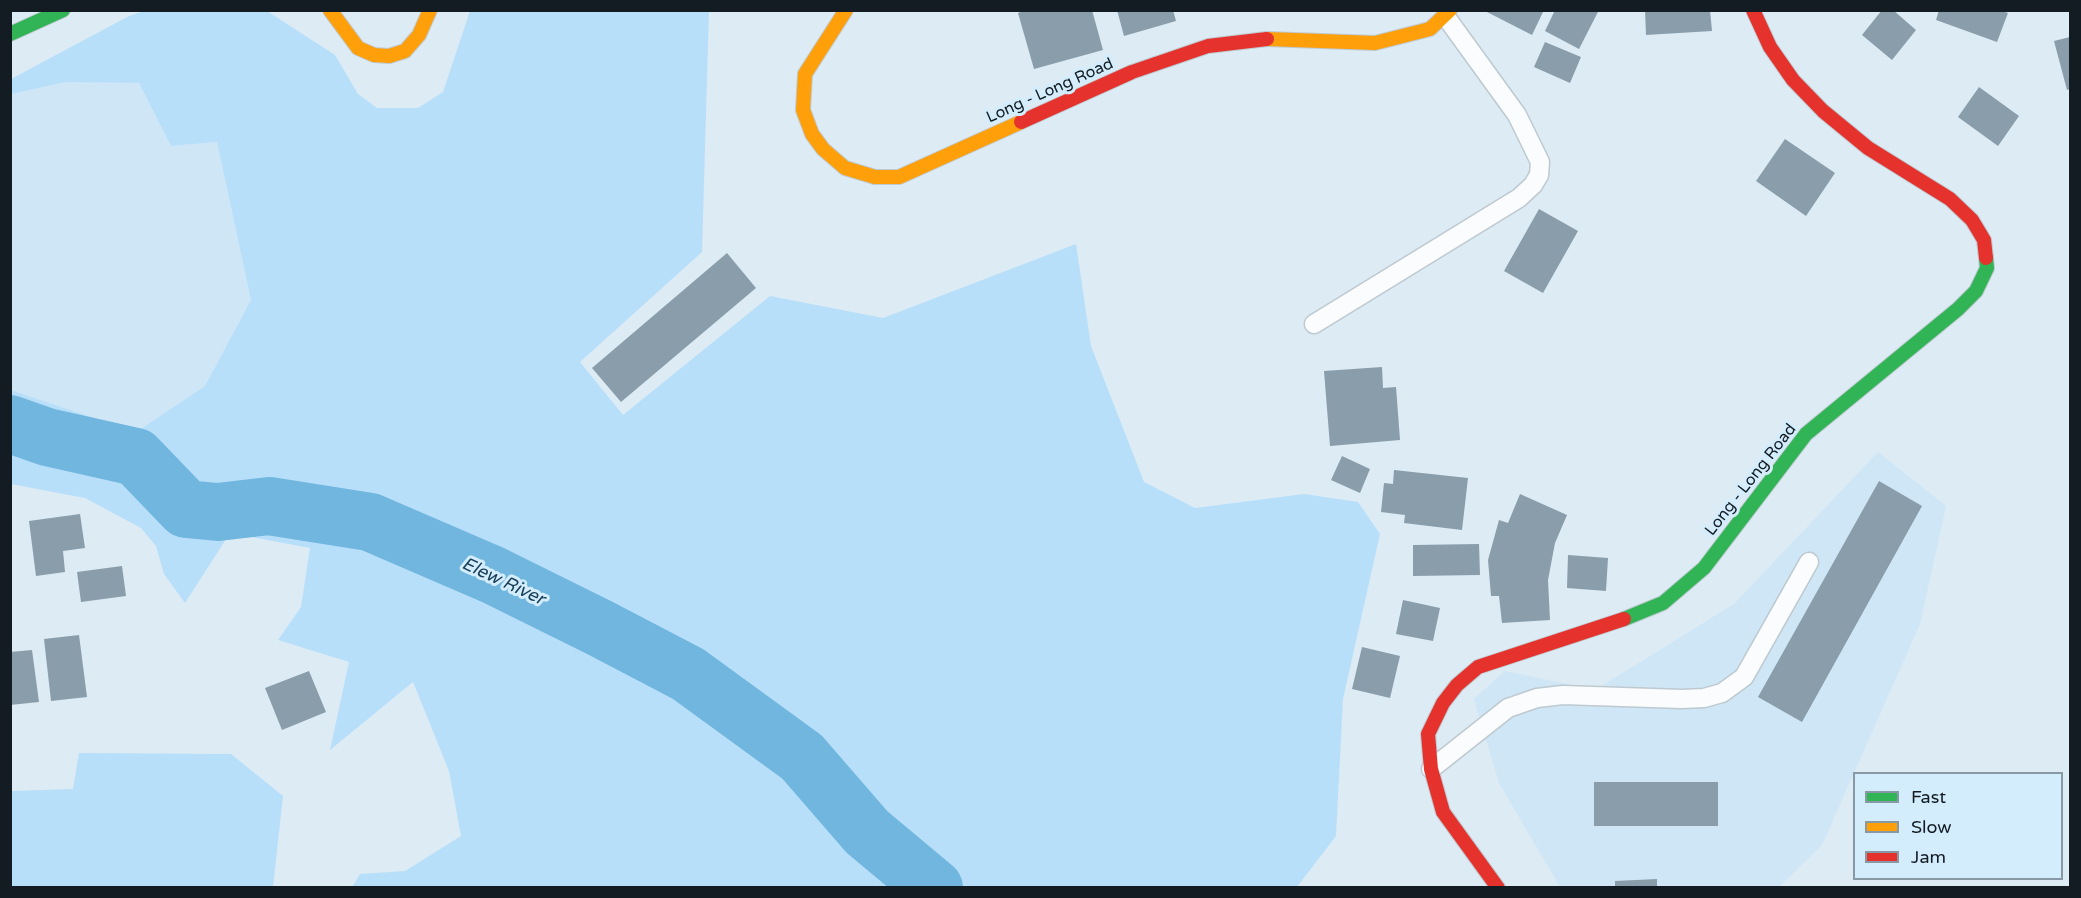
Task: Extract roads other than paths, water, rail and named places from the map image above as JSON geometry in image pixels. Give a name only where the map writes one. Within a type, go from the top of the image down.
[{"type":"main road","points":[[10,34],[63,10]]},
{"type":"main road","points":[[330,10],[358,48],[374,55],[389,56],[405,51],[419,35],[430,10]]},
{"type":"main road","name":"Long - Long Road","points":[[846,10],[805,74],[802,110],[812,134],[823,149],[844,168],[875,177],[899,177],[908,174],[1132,72],[1208,46],[1253,39],[1300,38],[1375,43],[1406,37],[1430,29],[1448,14]]},
{"type":"main road","name":"Long - Long Road","points":[[1498,888],[1443,812],[1431,769],[1428,734],[1443,703],[1457,685],[1478,668],[1502,657],[1622,620],[1663,603],[1704,568],[1806,434],[1951,316],[1976,291],[1987,268],[1984,240],[1972,220],[1950,199],[1868,148],[1823,111],[1787,72],[1770,47],[1753,10]]},
{"type":"lane","points":[[1314,324],[1519,198],[1533,185],[1539,175],[1540,162],[1517,115],[1448,14]]},
{"type":"lane","points":[[1431,769],[1508,708],[1537,698],[1563,696],[1682,699],[1704,698],[1722,693],[1744,677],[1809,562]]},
{"type":"waterway","name":"Elew River","points":[[10,424],[47,437],[136,457],[186,509],[218,512],[269,506],[370,522],[493,575],[600,628],[688,674],[802,757],[867,832],[934,888]]}]
